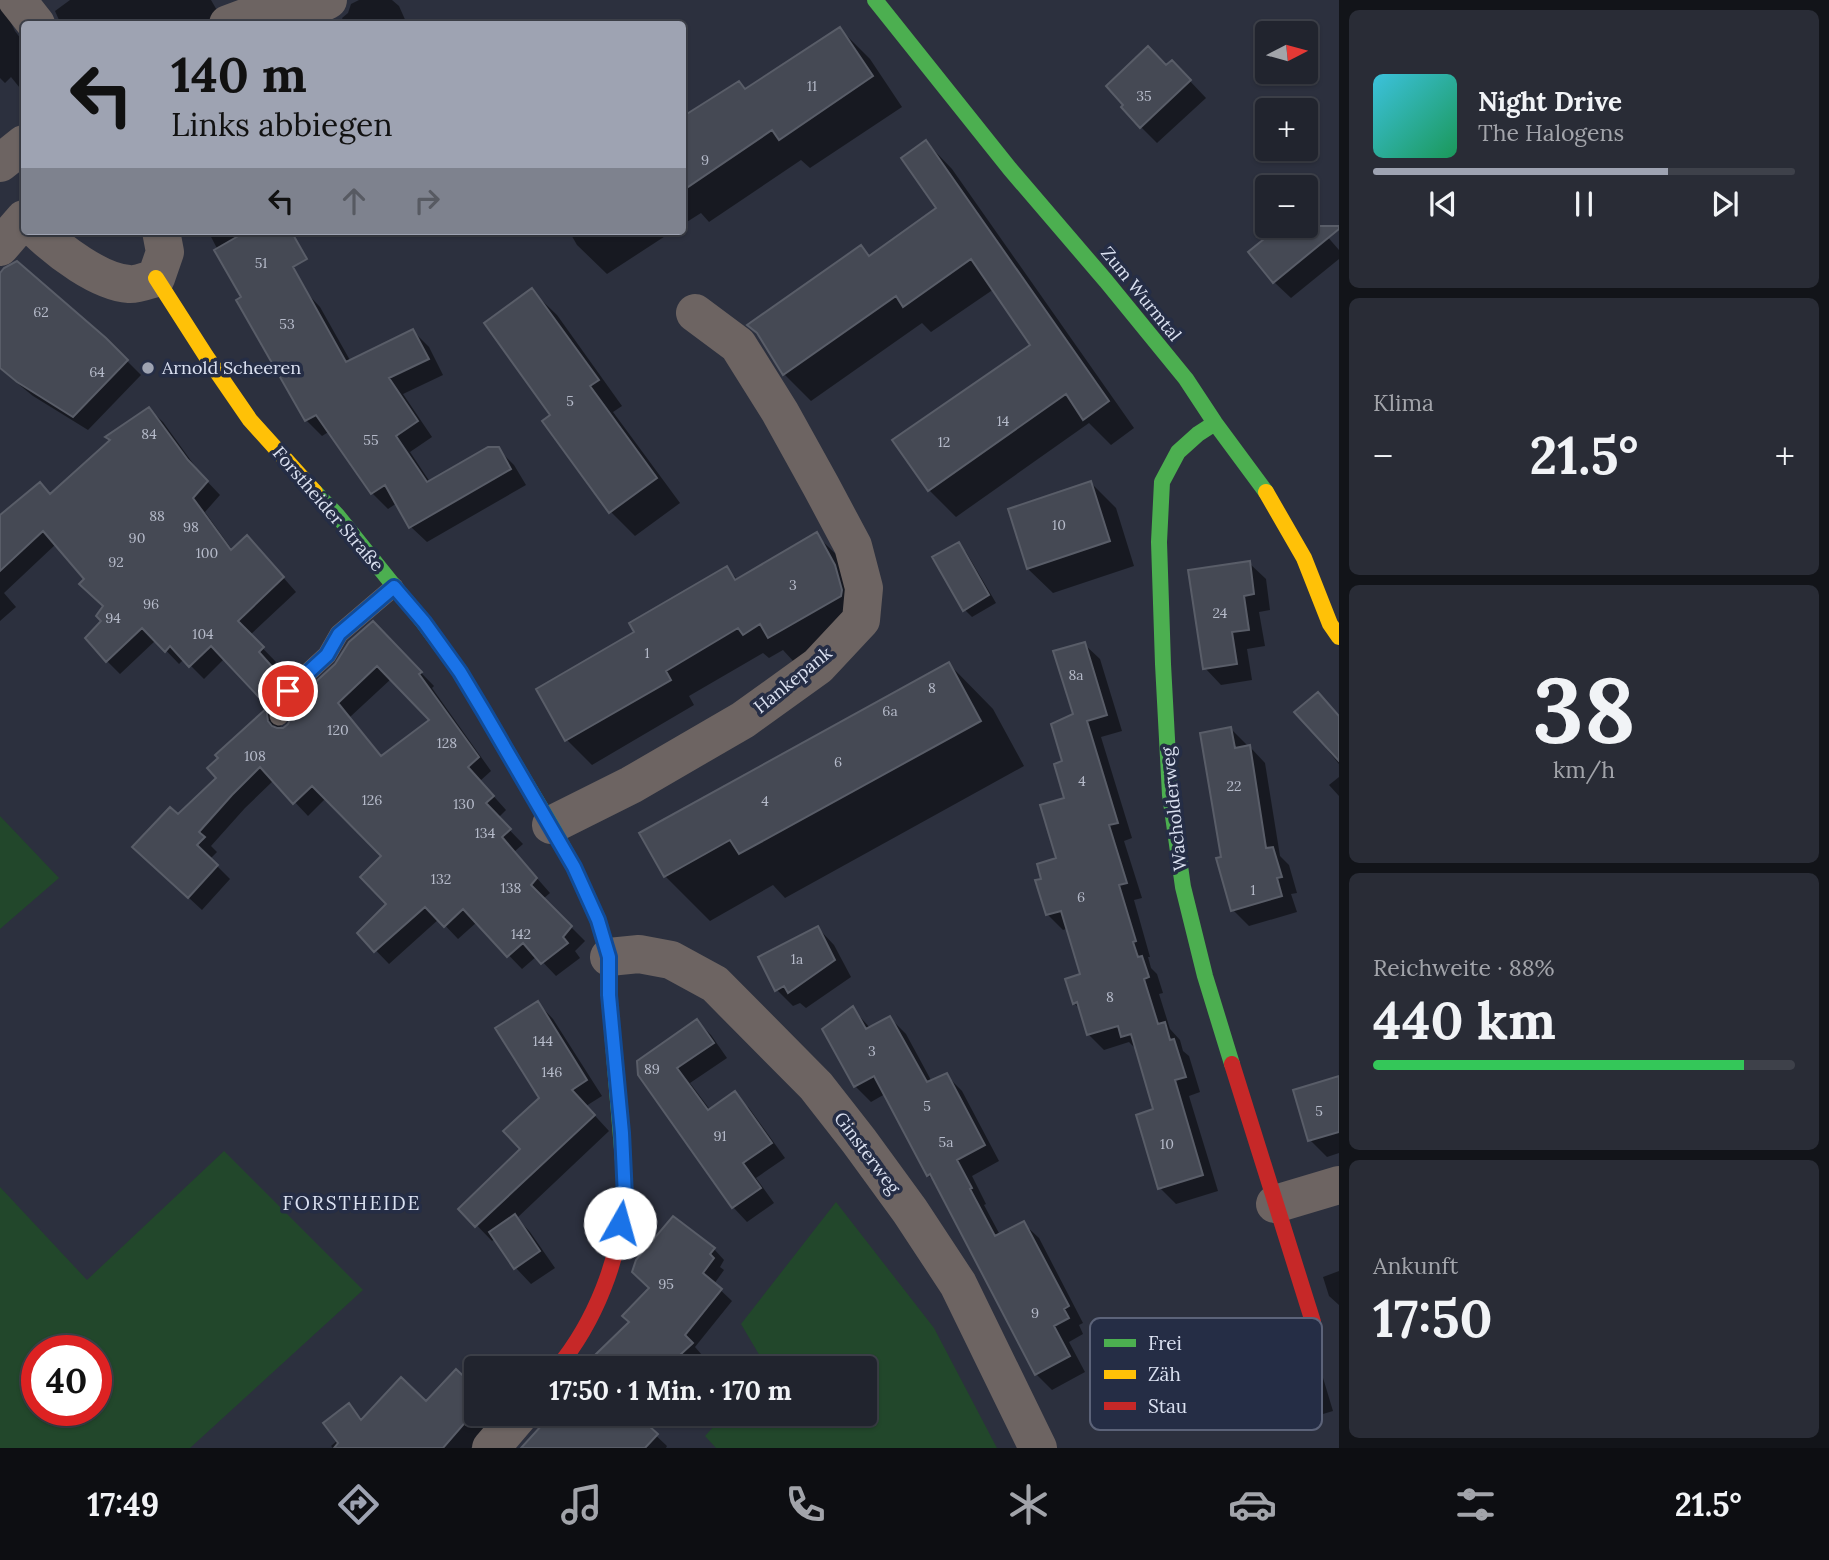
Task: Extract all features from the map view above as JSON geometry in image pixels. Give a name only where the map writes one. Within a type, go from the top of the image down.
[{"type":"street","points":[[17,0],[34,21]]},
{"type":"street","points":[[240,14],[289,18],[328,0]]},
{"type":"street","name":"Zum Wurmtal","points":[[875,0],[1010,169],[1178,369],[1269,496],[1304,558],[1330,624],[1339,637]]},
{"type":"street","points":[[0,163],[21,146]]},
{"type":"street","points":[[0,205],[11,208],[21,216]]},
{"type":"street","points":[[0,247],[21,222]]},
{"type":"street","points":[[42,235],[83,266],[116,282],[132,285],[156,278],[165,252],[162,235]]},
{"type":"street","name":"Forstheider Straße","points":[[156,278],[250,419],[337,515],[424,622],[460,672],[551,825],[598,920],[609,957],[609,995],[625,1197],[616,1250],[600,1298],[566,1356]]},
{"type":"street","name":"Hankepank","points":[[551,825],[631,785],[743,720],[818,666],[861,620],[864,588],[853,546],[821,486],[780,412],[738,345],[695,313]]},
{"type":"street","name":"Wacholderweg","points":[[1215,423],[1178,452],[1162,482],[1159,542],[1170,795],[1182,887],[1205,976],[1312,1318]]},
{"type":"street","name":"Ginsterweg","points":[[609,957],[639,954],[671,960],[715,984],[816,1086],[910,1211],[958,1284],[1038,1448]]},
{"type":"street","points":[[1275,1204],[1339,1185]]},
{"type":"street","points":[[491,1448],[510,1426]]},
{"type":"lane","points":[[279,716],[281,702],[288,691],[327,655],[339,634],[394,587]]},
{"type":"green space","points":[[0,816],[59,878],[0,929]]},
{"type":"green space","points":[[224,1151],[363,1290],[190,1448],[0,1448],[0,1187],[87,1280]]},
{"type":"green space","points":[[836,1202],[934,1328],[997,1448],[716,1448],[705,1436],[714,1426],[877,1426],[877,1356],[760,1356],[741,1324]]},
{"type":"building","points":[[840,27],[873,76],[779,140],[772,130],[686,188],[686,114],[739,81],[745,89]]},
{"type":"building","points":[[1148,46],[1166,65],[1172,60],[1191,80],[1140,128],[1106,86]]},
{"type":"building","points":[[926,140],[1109,401],[1083,420],[1066,394],[928,491],[892,440],[1030,345],[971,259],[903,307],[896,296],[783,375],[757,333],[747,325],[861,245],[869,256],[936,208],[901,158]]},
{"type":"building","points":[[1318,226],[1339,226],[1339,229],[1273,283],[1248,252],[1265,238],[1318,238]]},
{"type":"building","points":[[240,235],[293,235],[307,259],[293,267],[346,362],[413,329],[429,359],[389,378],[418,421],[396,436],[427,482],[488,447],[499,447],[511,469],[409,528],[385,485],[371,494],[316,415],[305,421],[236,300],[241,297],[214,250]]},
{"type":"building","points":[[17,261],[128,360],[73,417],[17,382],[0,368],[0,273]]},
{"type":"building","points":[[532,288],[599,380],[590,386],[657,478],[609,513],[542,421],[550,415],[484,323]]},
{"type":"building","points":[[149,407],[188,460],[208,481],[193,498],[231,550],[247,535],[284,577],[238,621],[264,647],[259,652],[283,679],[269,700],[268,707],[211,646],[189,667],[170,646],[165,652],[142,628],[106,662],[85,638],[101,621],[96,616],[103,606],[79,584],[84,579],[43,531],[0,571],[0,515],[40,482],[50,494],[110,440],[105,437]]},
{"type":"building","points":[[1091,481],[1110,541],[1027,569],[1008,509]]},
{"type":"building","points":[[817,532],[835,565],[842,590],[841,596],[768,638],[760,624],[743,635],[738,628],[666,671],[671,680],[565,741],[536,689],[634,632],[629,623],[727,566],[735,580]]},
{"type":"building","points":[[959,542],[989,595],[963,611],[932,557]]},
{"type":"building","points":[[1250,561],[1254,594],[1244,596],[1249,630],[1232,632],[1237,664],[1203,669],[1188,570]]},
{"type":"building","points":[[373,621],[422,672],[419,674],[479,757],[468,767],[494,796],[486,803],[511,829],[502,837],[537,878],[531,885],[572,926],[563,937],[568,943],[541,964],[523,943],[507,957],[463,909],[444,927],[425,907],[374,952],[357,933],[386,904],[360,877],[381,856],[312,786],[293,804],[260,767],[199,832],[205,837],[197,845],[218,865],[188,898],[132,847],[170,807],[178,814],[216,778],[207,768],[218,758],[215,755],[268,707],[268,721],[272,726],[283,728],[288,724],[297,699],[335,664],[349,642]],"holes":[[[377,666],[429,720],[381,756],[338,703]]]},
{"type":"building","points":[[1085,642],[1107,715],[1087,721],[1118,823],[1109,825],[1127,883],[1119,885],[1136,941],[1133,942],[1138,957],[1142,956],[1149,977],[1144,979],[1158,1024],[1165,1022],[1170,1040],[1174,1039],[1186,1077],[1175,1080],[1203,1175],[1158,1189],[1136,1115],[1153,1109],[1131,1034],[1121,1037],[1118,1026],[1087,1035],[1077,1002],[1073,1004],[1065,979],[1080,974],[1061,911],[1046,915],[1035,880],[1041,879],[1037,864],[1056,858],[1040,805],[1064,798],[1054,764],[1062,761],[1051,724],[1073,714],[1053,651]]},
{"type":"building","points":[[949,662],[981,721],[739,854],[730,840],[664,877],[639,833]]},
{"type":"building","points":[[1318,692],[1339,716],[1339,761],[1294,712]]},
{"type":"building","points":[[1231,727],[1235,748],[1250,745],[1266,848],[1273,847],[1282,877],[1277,878],[1282,896],[1231,911],[1216,858],[1221,857],[1200,733]]},
{"type":"building","points":[[818,926],[835,960],[788,993],[784,986],[775,991],[758,957]]},
{"type":"building","points":[[538,1001],[587,1080],[572,1090],[595,1115],[475,1227],[458,1209],[520,1149],[503,1131],[539,1098],[495,1028]]},
{"type":"building","points":[[853,1006],[866,1029],[890,1016],[927,1082],[947,1073],[985,1145],[957,1160],[995,1236],[1024,1221],[1069,1306],[1064,1309],[1069,1318],[1054,1326],[1070,1356],[1035,1375],[930,1174],[927,1176],[874,1076],[854,1087],[822,1029]]},
{"type":"building","points":[[697,1019],[714,1043],[677,1068],[708,1110],[735,1091],[772,1143],[743,1163],[761,1188],[732,1208],[638,1075],[637,1061]]},
{"type":"building","points":[[1339,1076],[1339,1132],[1308,1141],[1293,1090]]},
{"type":"building","points":[[515,1214],[540,1251],[514,1269],[489,1232]]},
{"type":"building","points":[[673,1216],[715,1248],[710,1254],[714,1258],[703,1273],[722,1289],[685,1335],[693,1343],[679,1356],[594,1356],[629,1322],[622,1316],[649,1288],[632,1272],[636,1260]]},
{"type":"building","points":[[456,1369],[464,1377],[464,1424],[443,1448],[334,1448],[338,1443],[323,1423],[349,1403],[361,1420],[401,1377],[426,1401]]},
{"type":"building","points":[[541,1426],[649,1426],[658,1434],[645,1448],[521,1448]]},
{"type":"traffic: fast","points":[[875,0],[1010,169],[1186,379],[1266,492]]},
{"type":"traffic: fast","points":[[1215,423],[1178,452],[1162,482],[1159,542],[1170,795],[1183,887],[1205,976],[1232,1064]]},
{"type":"traffic: fast","points":[[315,492],[337,515],[460,672],[574,867],[598,921],[609,957],[609,995],[623,1161]]},
{"type":"traffic: slow","points":[[156,278],[250,420],[315,492]]},
{"type":"traffic: slow","points":[[1266,492],[1304,558],[1330,624],[1339,637]]},
{"type":"traffic: jam","points":[[1232,1064],[1312,1318]]},
{"type":"traffic: jam","points":[[566,1356],[594,1310],[611,1266],[625,1199],[623,1161]]},
{"type":"place","name":"Arnold Scheeren","points":[[148,368]]},
{"type":"district","name":"FORSTHEIDE","points":[[352,1203]]},
{"type":"route","points":[[288,691],[327,655],[339,634],[394,587],[424,622],[460,672],[509,751],[574,867],[598,920],[609,957],[609,995],[625,1197],[620,1223]]}]
